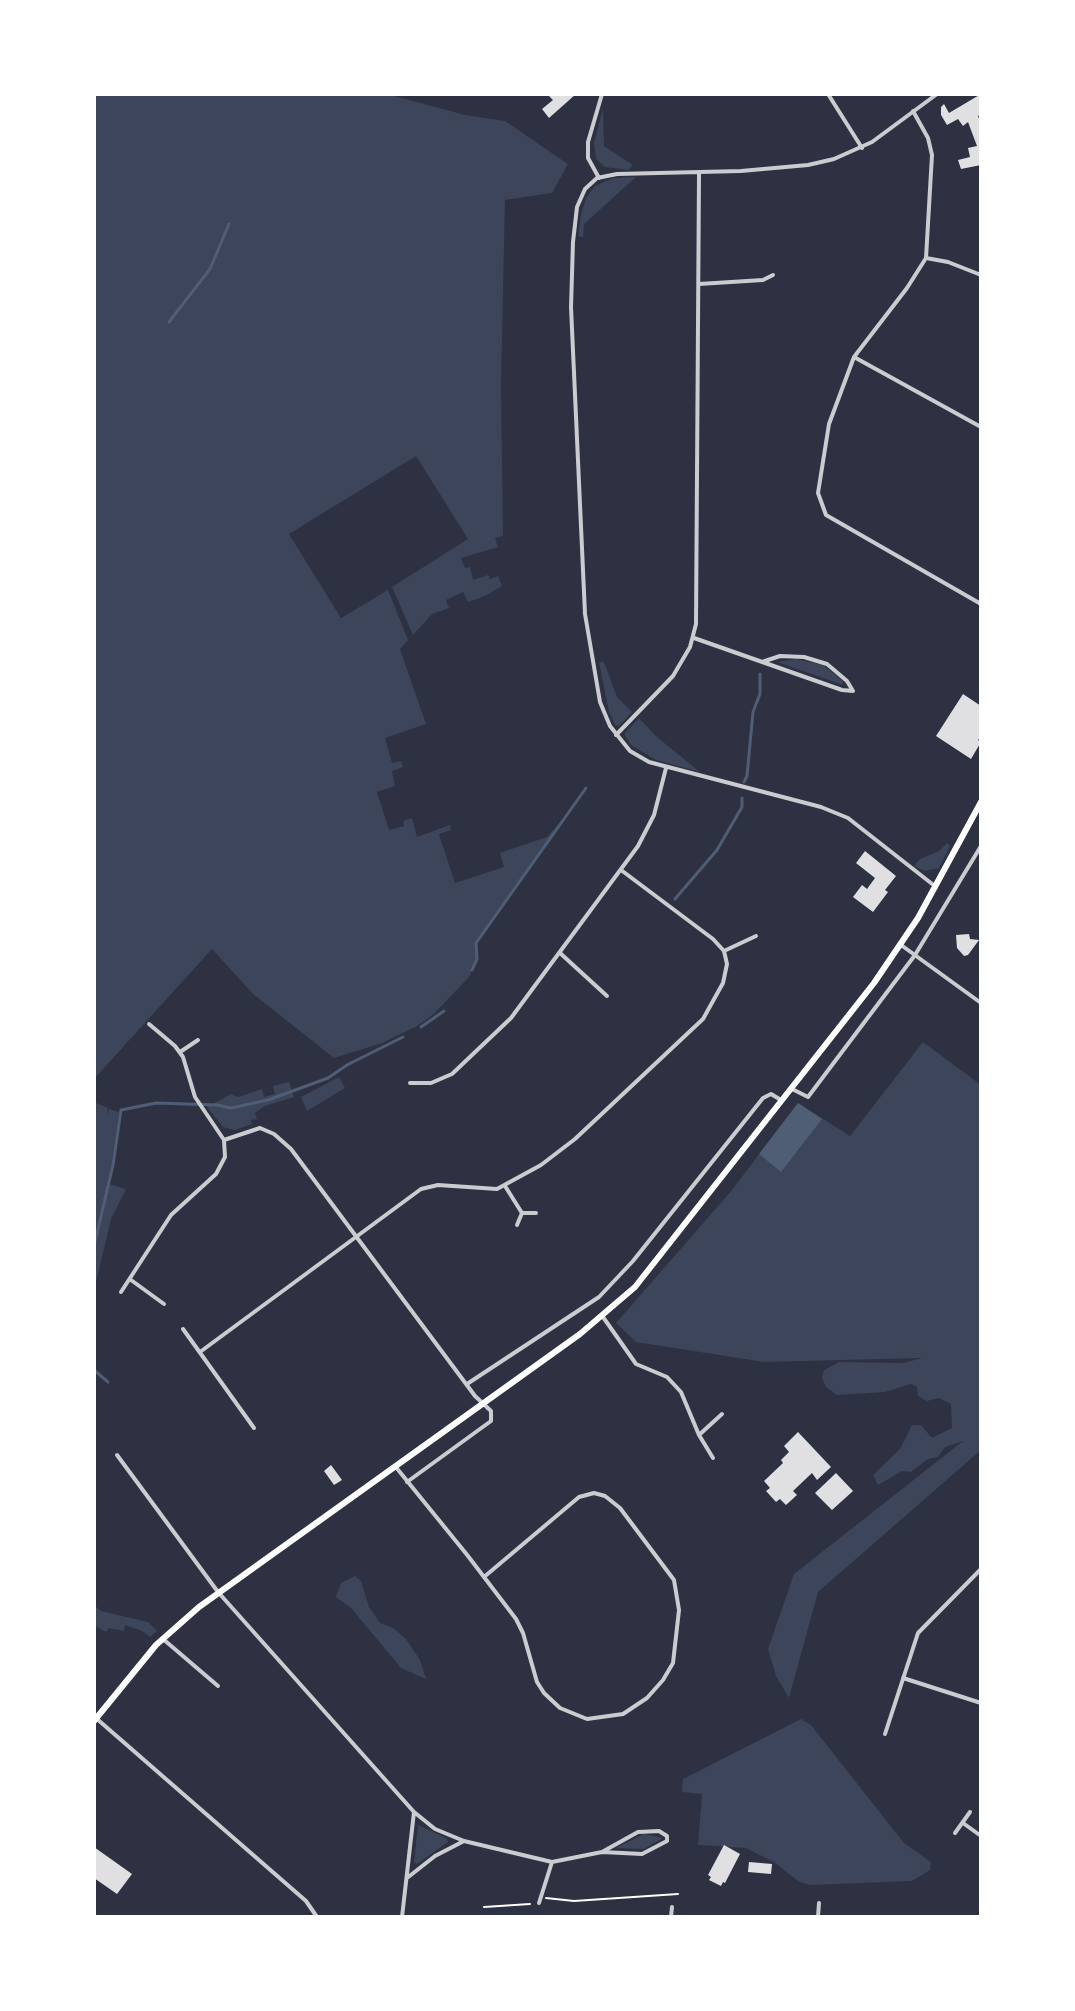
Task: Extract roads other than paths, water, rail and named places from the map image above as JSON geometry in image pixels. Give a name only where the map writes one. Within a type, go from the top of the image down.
[{"type":"main road","points":[[95,1720],[163,1639],[218,1592],[603,1317],[652,1269],[901,945],[981,802]]},
{"type":"street","points":[[599,178],[588,158],[588,142],[602,94]]},
{"type":"street","points":[[828,94],[862,148]]},
{"type":"street","points":[[936,887],[858,824],[837,813],[666,768],[635,755],[616,735],[600,702],[585,614],[572,359],[572,273],[576,213],[585,189],[599,178],[617,174],[699,173],[808,165],[834,159],[862,148],[937,94]]},
{"type":"street","points":[[913,111],[931,148],[926,258],[854,357],[829,424],[818,493],[826,515],[981,604]]},
{"type":"street","points":[[616,735],[673,676],[693,638],[698,598],[699,173]]},
{"type":"street","points":[[926,258],[948,262],[981,275]]},
{"type":"street","points":[[699,284],[763,280],[773,275]]},
{"type":"street","points":[[854,357],[981,427]]},
{"type":"street","points":[[693,638],[842,690],[853,691],[847,681],[827,664],[815,660],[780,656],[762,662]]},
{"type":"street","points":[[410,1083],[439,1081],[458,1069],[506,1024],[647,831],[666,768]]},
{"type":"street","points":[[792,1089],[808,1097],[915,955],[981,846]]},
{"type":"street","points":[[200,1352],[426,1187],[445,1185],[486,1190],[505,1186],[575,1139],[699,1024],[723,983],[727,964],[724,951],[713,939],[621,870]]},
{"type":"street","points":[[724,951],[756,936]]},
{"type":"street","points":[[901,945],[981,1003]]},
{"type":"street","points":[[560,953],[607,996]]},
{"type":"street","points":[[121,1292],[171,1215],[220,1169],[225,1157],[224,1140],[195,1097],[179,1052],[149,1024]]},
{"type":"street","points":[[179,1052],[198,1040]]},
{"type":"street","points":[[467,1384],[599,1297],[633,1261],[763,1098],[771,1094],[782,1101]]},
{"type":"street","points":[[224,1140],[255,1129],[264,1129],[282,1140],[467,1384],[491,1411],[491,1421],[407,1482]]},
{"type":"street","points":[[505,1186],[522,1213]]},
{"type":"street","points":[[522,1213],[536,1213]]},
{"type":"street","points":[[517,1225],[522,1213]]},
{"type":"street","points":[[131,1280],[164,1304]]},
{"type":"street","points":[[603,1317],[636,1364],[667,1377],[681,1392],[699,1435],[713,1458]]},
{"type":"street","points":[[183,1329],[254,1428]]},
{"type":"street","points":[[699,1435],[722,1414]]},
{"type":"street","points":[[117,1455],[218,1592],[414,1812],[435,1829],[464,1841],[552,1862],[602,1852],[642,1854],[667,1841],[667,1836],[659,1831],[638,1832],[602,1852]]},
{"type":"street","points":[[395,1466],[520,1627],[534,1675],[544,1693],[560,1708],[574,1716],[595,1719],[630,1712],[657,1688],[673,1663],[679,1610],[674,1580],[620,1508],[605,1496],[594,1493],[579,1497],[484,1577]]},
{"type":"street","points":[[885,1734],[918,1633],[981,1569]]},
{"type":"street","points":[[163,1639],[218,1686]]},
{"type":"street","points":[[903,1678],[981,1703]]},
{"type":"street","points":[[95,1720],[306,1901],[317,1917]]},
{"type":"street","points":[[402,1917],[414,1812]]},
{"type":"street","points":[[955,1833],[970,1812]]},
{"type":"street","points":[[963,1823],[981,1836]]},
{"type":"street","points":[[407,1878],[435,1856],[464,1841]]},
{"type":"street","points":[[540,1900],[552,1862]]},
{"type":"street","points":[[818,1917],[819,1903]]},
{"type":"street","points":[[671,1917],[672,1907]]},
{"type":"waterway","points":[[169,322],[210,269],[229,224]]},
{"type":"waterway","points":[[744,782],[753,712],[760,694],[760,674]]},
{"type":"waterway","points":[[472,970],[477,959],[476,943],[586,788]]},
{"type":"waterway","points":[[675,899],[717,850],[742,807],[742,798]]},
{"type":"waterway","points":[[421,1027],[444,1011]]},
{"type":"waterway","points":[[94,1246],[113,1165],[121,1110],[156,1103],[231,1108],[268,1100],[328,1078],[403,1037]]},
{"type":"waterway","points":[[94,1370],[108,1382]]}]
